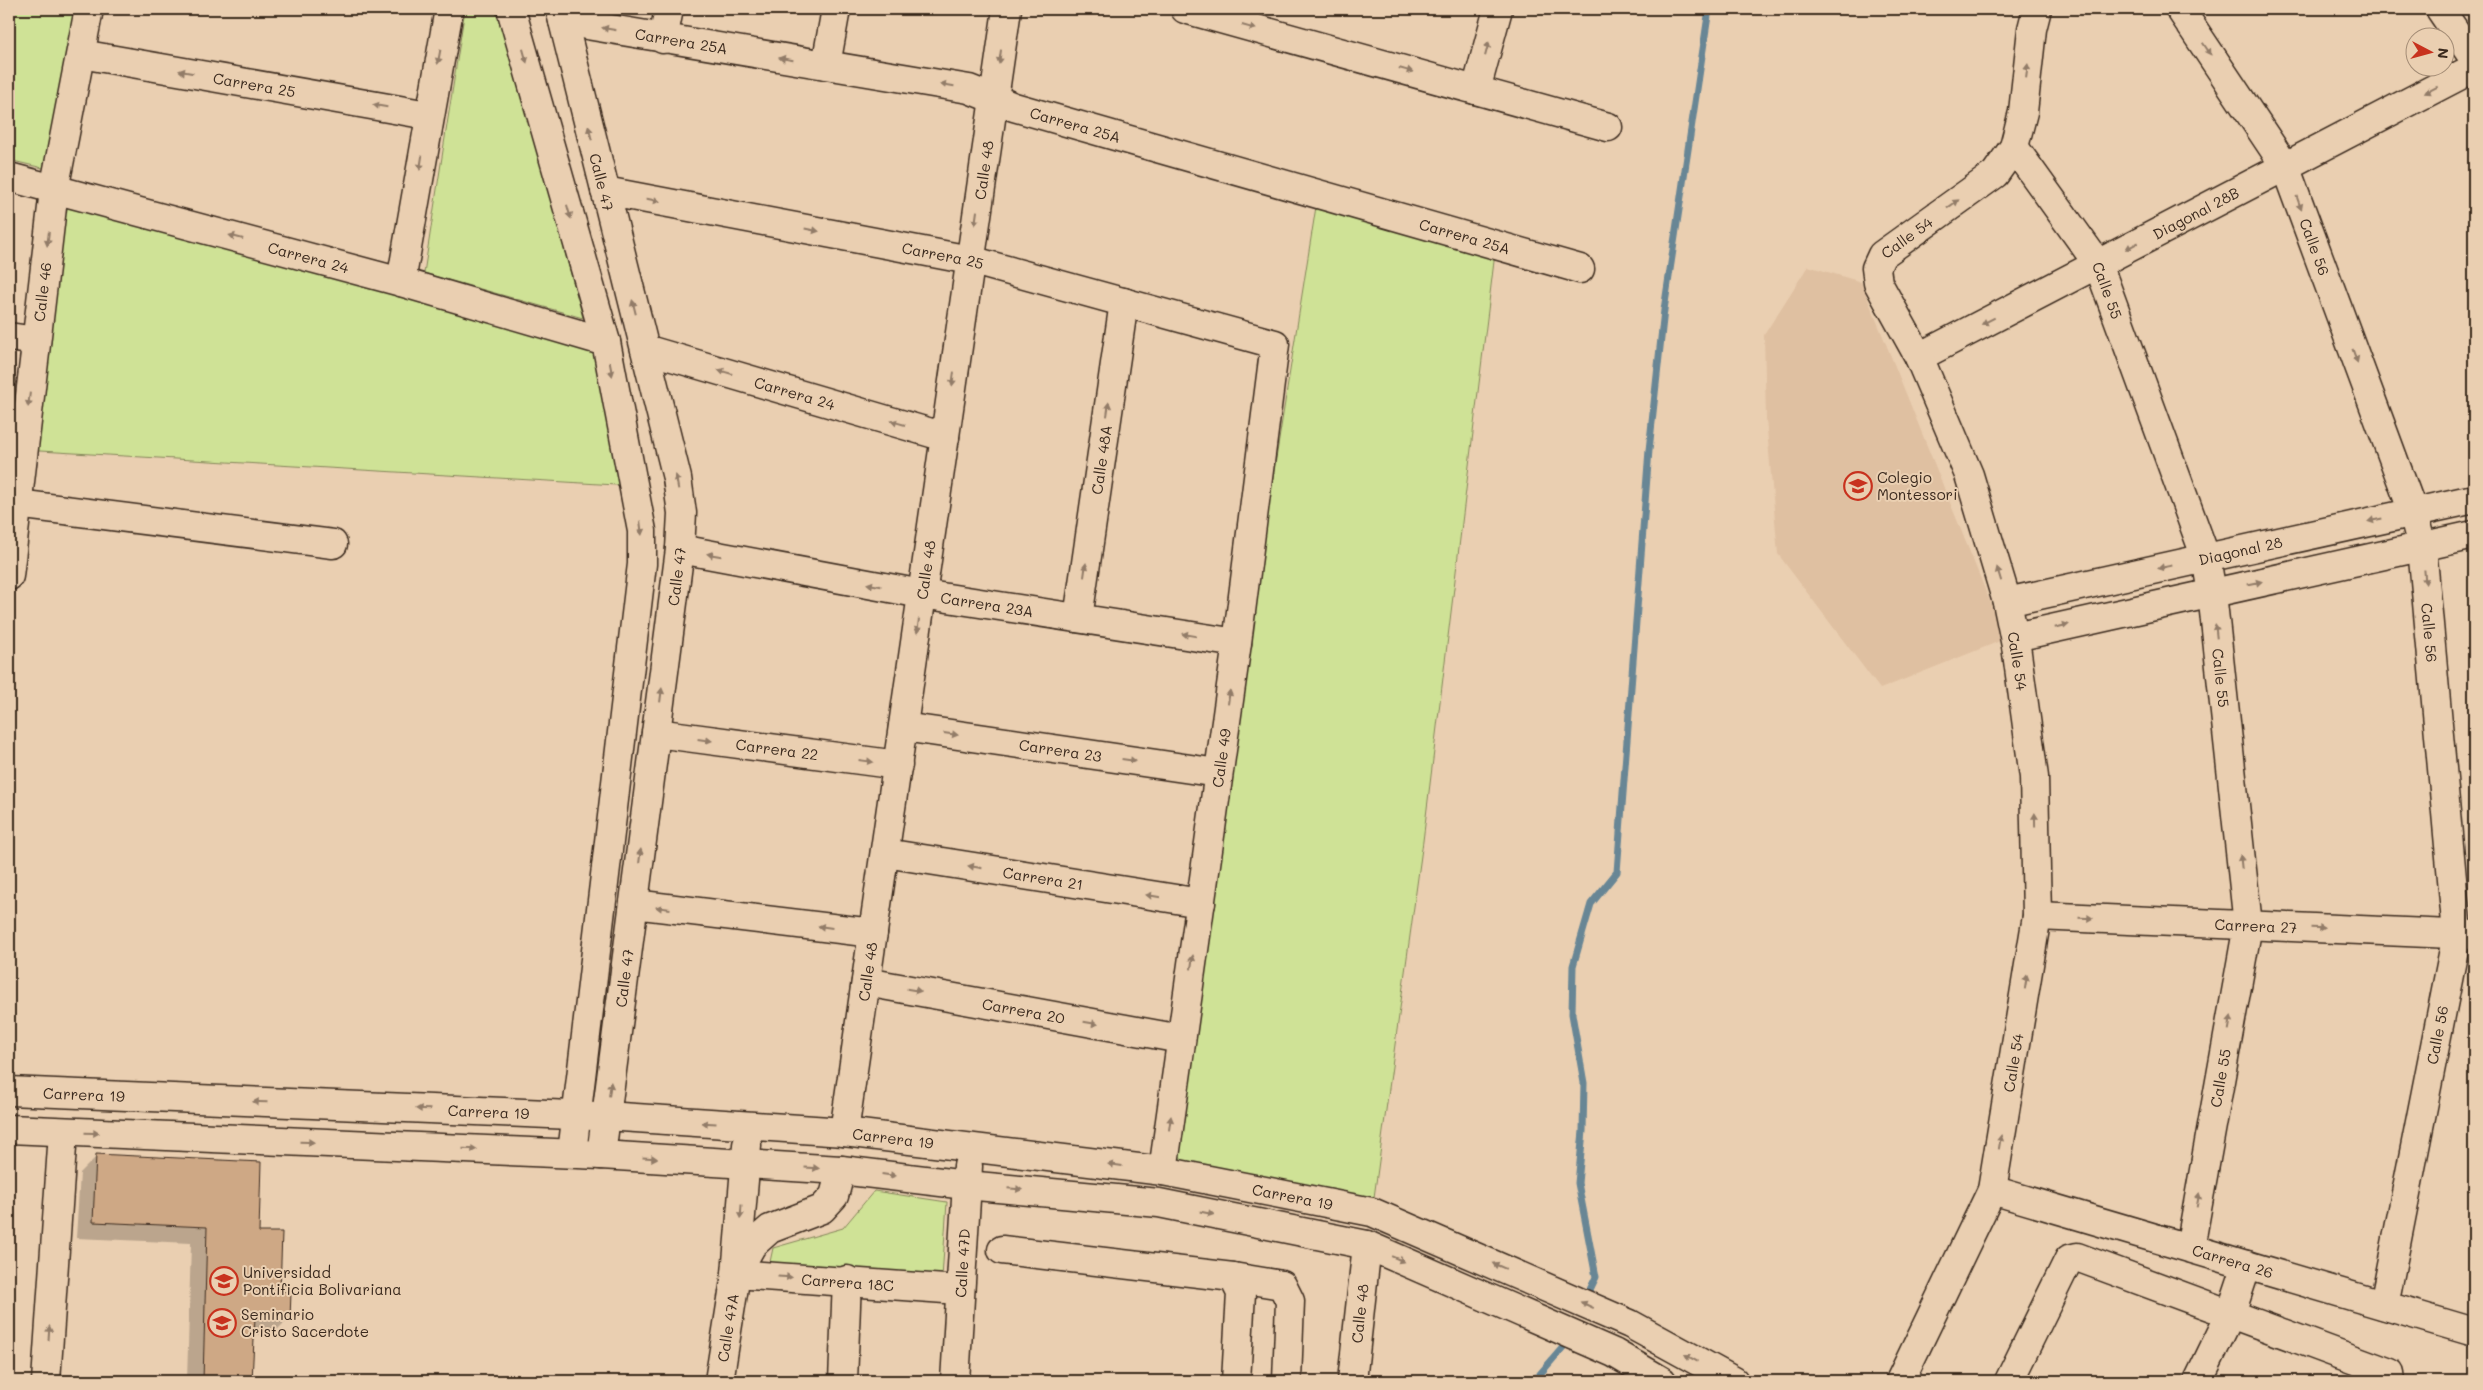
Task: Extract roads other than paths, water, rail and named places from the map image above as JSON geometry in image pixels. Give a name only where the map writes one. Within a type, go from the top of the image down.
[{"type":"street","name":"Calle 46","points":[[9,576],[54,190],[89,9]]},
{"type":"street","points":[[401,282],[428,115],[448,9]]},
{"type":"street","points":[[511,9],[606,342],[642,531],[642,564],[572,1153]]},
{"type":"street","points":[[663,39],[669,9]]},
{"type":"street","points":[[826,66],[836,9]]},
{"type":"street","name":"Calle 48","points":[[844,1132],[1006,9]]},
{"type":"street","points":[[1185,9],[1608,127]]},
{"type":"street","points":[[1476,90],[1498,9]]},
{"type":"street","name":"Calle 54","points":[[1900,1381],[1992,1190],[2037,916],[2034,777],[2015,637],[2007,602],[1969,475],[1919,357],[1878,282],[1876,268],[1882,255],[1995,174],[2014,147],[2023,112],[2032,29],[2037,9]]},
{"type":"street","name":"Calle 56","points":[[2180,9],[2285,166],[2413,512],[2422,547],[2466,934],[2384,1305]]},
{"type":"street","points":[[2440,9],[2474,59]]},
{"type":"street","name":"Carrera 25A","points":[[561,15],[663,39],[969,89],[1014,107],[1580,269]]},
{"type":"street","name":"Calle 47","points":[[561,15],[677,478],[682,513],[680,549],[601,1155]]},
{"type":"street","name":"Carrera 25","points":[[81,54],[428,115]]},
{"type":"street","name":"Diagonal 28B","points":[[1919,357],[2474,68]]},
{"type":"street","name":"Calle 55","points":[[2014,147],[2098,264],[2206,558],[2212,593],[2248,925],[2190,1248]]},
{"type":"street","name":"Carrera 24","points":[[9,177],[401,282],[606,342]]},
{"type":"street","name":"Carrera 25","points":[[605,191],[970,260],[1275,344]]},
{"type":"street","name":"Calle 48A","points":[[1078,618],[1124,302]]},
{"type":"street","points":[[9,338],[36,341]]},
{"type":"street","name":"Calle 49","points":[[1163,1171],[1237,643],[1275,344]]},
{"type":"street","name":"Carrera 24","points":[[645,349],[945,437]]},
{"type":"street","name":"Diagonal 28","points":[[2007,602],[2474,499]]},
{"type":"street","points":[[17,504],[333,544]]},
{"type":"street","points":[[2015,637],[2474,535]]},
{"type":"street","name":"Carrera 23A","points":[[680,549],[922,594],[1237,643]]},
{"type":"street","name":"Carrera 23","points":[[903,727],[1218,773]]},
{"type":"street","name":"Carrera 22","points":[[656,733],[898,765]]},
{"type":"street","points":[[619,758],[637,752],[646,755],[653,761]]},
{"type":"street","name":"Carrera 21","points":[[885,853],[1201,903]]},
{"type":"street","points":[[634,904],[873,933]]},
{"type":"street","name":"Carrera 27","points":[[2037,916],[2466,934]]},
{"type":"street","name":"Carrera 20","points":[[866,982],[1181,1039]]},
{"type":"street","name":"Carrera 19","points":[[9,1092],[606,1116],[844,1132],[1163,1171],[1372,1212],[1544,1285],[1630,1324],[1734,1381]]},
{"type":"street","name":"Calle 47A","points":[[719,1381],[736,1274],[748,1126]]},
{"type":"street","points":[[9,1129],[572,1153],[841,1170],[966,1185],[1159,1203],[1367,1245],[1534,1316],[1614,1353],[1662,1381]]},
{"type":"street","points":[[46,1381],[63,1132]]},
{"type":"street","name":"Calle 47D","points":[[955,1381],[959,1290],[970,1147]]},
{"type":"street","points":[[736,1274],[752,1245],[770,1229],[822,1209],[834,1196],[841,1170]]},
{"type":"street","name":"Carrera 26","points":[[1992,1190],[2474,1332]]},
{"type":"street","name":"Calle 48","points":[[1352,1381],[1367,1245]]},
{"type":"street","points":[[1002,1250],[1233,1277],[1282,1285],[1290,1301],[1287,1381]]},
{"type":"street","points":[[2009,1381],[2069,1259],[2077,1257],[2390,1373],[2391,1381]]},
{"type":"street","points":[[2198,1381],[2231,1313],[2248,1265]]},
{"type":"street","name":"Carrera 18C","points":[[736,1274],[847,1280],[959,1290]]},
{"type":"street","points":[[1233,1277],[1241,1294],[1236,1381]]},
{"type":"street","points":[[843,1381],[847,1280]]},
{"type":"waterway","points":[[1586,1298],[1596,1277],[1578,1183],[1583,1131],[1584,1083],[1572,1014],[1573,966],[1591,904],[1617,872],[1649,450],[1664,310],[1709,9]]},
{"type":"waterway","points":[[1534,1381],[1564,1346],[1568,1338]]},
{"type":"place","name":"Colegio Montessori","points":[[1858,486]]},
{"type":"place","name":"Universidad Pontificia Bolivariana","points":[[224,1281]]},
{"type":"place","name":"Seminario Cristo Sacerdote","points":[[222,1323]]}]
